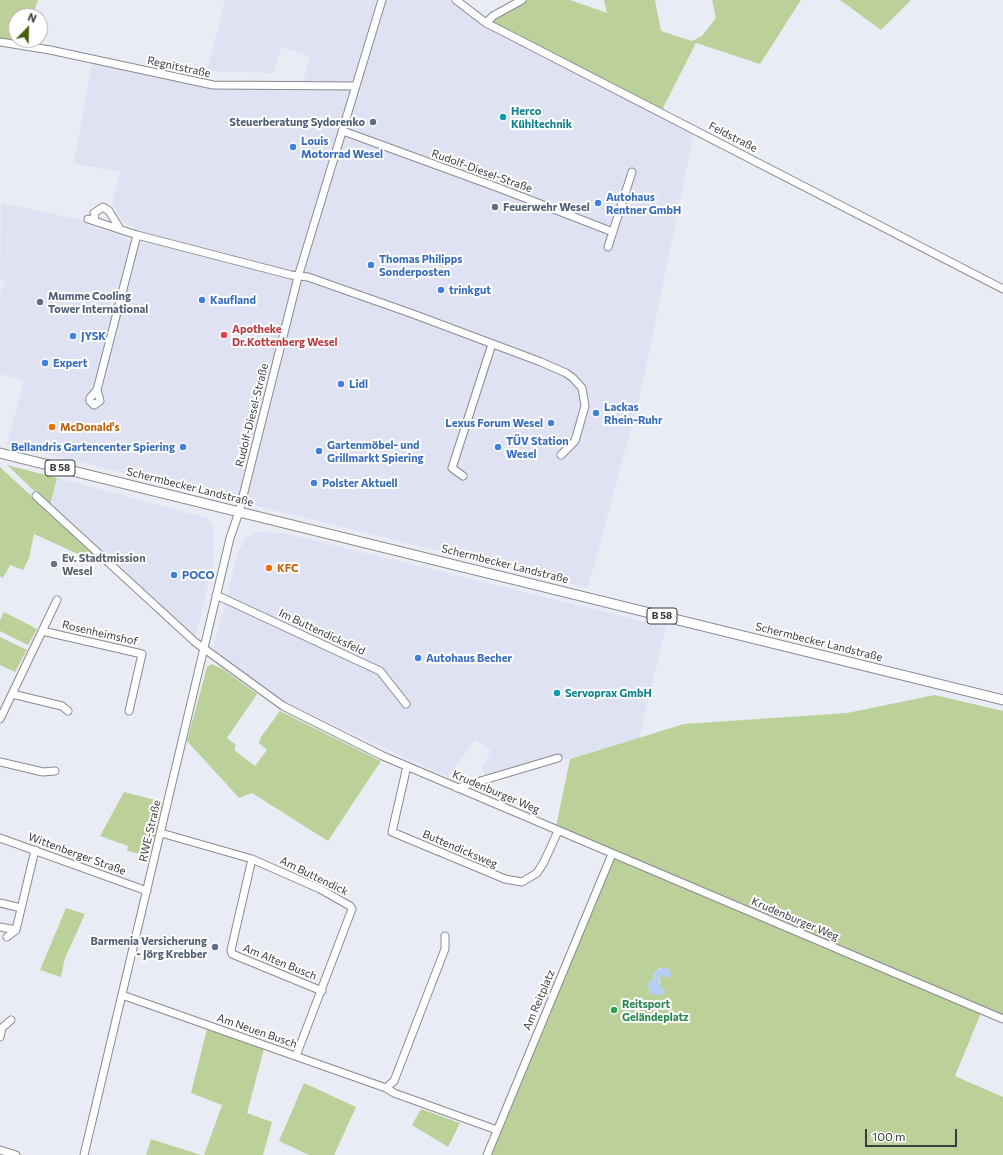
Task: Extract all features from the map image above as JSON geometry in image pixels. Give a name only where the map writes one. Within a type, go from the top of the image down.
[{"type":"main road","name":"Schermbecker Landstraße","points":[[0,453],[322,531],[1003,700]]},
{"type":"street","name":"Rudolf-Diesel-Straße","points":[[239,512],[298,277],[382,0]]},
{"type":"street","name":"Feldstraße","points":[[456,0],[486,22],[1003,289]]},
{"type":"street","points":[[486,22],[493,16],[522,0]]},
{"type":"street","name":"Regnitstraße","points":[[0,42],[50,50],[213,85],[356,86]]},
{"type":"street","name":"Rudolf-Diesel-Straße","points":[[343,131],[499,188],[613,232]]},
{"type":"street","points":[[608,247],[632,172]]},
{"type":"street","points":[[120,229],[109,211],[103,207],[94,213],[92,220],[137,235],[298,277],[308,277],[541,362],[566,374],[579,383],[584,394],[584,406],[575,441],[561,455]]},
{"type":"street","points":[[97,390],[137,235]]},
{"type":"street","points":[[463,476],[452,468],[492,344]]},
{"type":"street","name":"Krudenburger Weg","points":[[36,496],[204,650],[213,654],[283,706],[407,766],[457,788],[1003,1019]]},
{"type":"street","name":"RWE-Straße","points":[[84,1155],[216,595],[230,538],[239,512]]},
{"type":"street","name":"Im Buttendicksfeld","points":[[216,595],[380,671],[406,704]]},
{"type":"street","points":[[0,719],[58,600]]},
{"type":"street","name":"Rosenheimshof","points":[[42,631],[142,654],[129,711]]},
{"type":"street","points":[[12,694],[62,706],[68,711]]},
{"type":"street","points":[[457,788],[558,758]]},
{"type":"street","points":[[0,762],[42,772],[55,771]]},
{"type":"street","name":"Buttendicksweg","points":[[407,766],[392,832],[505,880],[522,882],[537,873],[544,862],[558,831]]},
{"type":"street","name":"Am Buttendick","points":[[160,833],[252,859],[320,888],[350,906],[352,909],[296,1056]]},
{"type":"street","name":"Wittenberger Straße","points":[[0,838],[147,890]]},
{"type":"street","points":[[7,937],[16,930],[35,850]]},
{"type":"street","name":"Am Reitplatz","points":[[486,1155],[612,854]]},
{"type":"street","name":"Am Alten Busch","points":[[252,859],[231,950],[232,954],[322,991]]},
{"type":"street","points":[[0,903],[21,908]]},
{"type":"street","points":[[0,927],[16,930]]},
{"type":"street","points":[[386,1088],[394,1081],[445,948],[445,936]]},
{"type":"street","name":"Am Neuen Busch","points":[[122,995],[386,1088],[394,1093],[497,1130]]},
{"type":"street","points":[[0,1037],[2,1028],[11,1020]]},
{"type":"street","points":[[0,1150],[16,1155]]},
{"type":"shaded area","points":[[225,0],[462,0],[485,17],[482,24],[694,133],[640,395],[588,588],[7,444],[24,381],[0,374],[0,296],[5,281],[0,279],[1,203],[87,221],[87,226],[125,236],[131,243],[135,228],[122,221],[112,203],[120,172],[74,163],[93,57],[212,83],[303,82],[310,56],[282,47],[273,73],[207,71]]},
{"type":"shaded area","points":[[57,478],[207,518],[213,527],[214,561],[195,639],[51,506]]},
{"type":"shaded area","points":[[255,532],[281,533],[296,536],[666,627],[639,738],[488,782],[482,768],[491,751],[475,740],[448,777],[285,702],[215,653],[213,649],[238,553],[245,539]]},
{"type":"green space","points":[[0,0],[38,0],[35,8],[8,8],[8,41],[0,40]]},
{"type":"green space","points":[[526,0],[570,0],[607,13],[604,0],[655,0],[661,31],[692,41],[702,36],[716,18],[712,0],[801,0],[760,64],[696,43],[662,110],[491,22],[494,17]]},
{"type":"green space","points":[[840,0],[911,0],[881,30]]},
{"type":"green space","points":[[7,465],[57,478],[50,506]]},
{"type":"green space","points":[[0,467],[94,554],[89,559],[34,534],[29,558],[23,570],[10,565],[3,578],[0,576]]},
{"type":"green space","points":[[4,612],[37,629],[28,645],[0,631],[0,620]]},
{"type":"green space","points":[[0,637],[27,650],[15,672],[0,665]]},
{"type":"green space","points":[[211,664],[223,669],[257,694],[227,738],[236,745],[234,750],[255,766],[267,750],[259,743],[261,737],[280,711],[381,761],[328,841],[252,793],[239,798],[187,741],[207,667]]},
{"type":"green space","points":[[935,695],[1003,711],[1003,1022],[981,1013],[955,1076],[1003,1097],[1003,1155],[489,1155],[612,855],[556,827],[570,759],[684,724],[847,713]],"holes":[[[660,968],[664,969],[660,978],[660,987],[650,993],[648,984],[653,980],[654,972]]]},
{"type":"green space","points":[[124,792],[163,802],[150,856],[127,851],[128,846],[100,836]]},
{"type":"green space","points":[[66,908],[85,914],[65,958],[61,977],[40,970]]},
{"type":"green space","points":[[207,1029],[264,1049],[247,1113],[272,1122],[263,1155],[204,1155],[222,1105],[191,1093]]},
{"type":"green space","points":[[304,1083],[356,1107],[334,1155],[309,1155],[279,1141]]},
{"type":"green space","points":[[421,1109],[460,1123],[448,1147],[412,1125]]},
{"type":"green space","points":[[151,1139],[201,1155],[146,1155]]},
{"type":"water","points":[[662,968],[668,968],[672,975],[669,978],[662,976],[660,978],[659,983],[664,991],[664,995],[654,995],[650,993],[648,984],[653,980],[654,972]]},
{"type":"place","name":"Herco Kühltechnik","points":[[503,117]]},
{"type":"place","name":"Steuerberatung Sydorenko","points":[[373,122]]},
{"type":"place","name":"Louis Motorrad Wesel","points":[[293,147]]},
{"type":"place","name":"Autohaus Rentner GmbH","points":[[598,203]]},
{"type":"place","name":"Feuerwehr Wesel","points":[[495,207]]},
{"type":"place","name":"Thomas Philipps Sonderposten","points":[[371,265]]},
{"type":"place","name":"trinkgut","points":[[441,290]]},
{"type":"place","name":"Kaufland","points":[[202,300]]},
{"type":"place","name":"Mumme Cooling Tower International","points":[[40,302]]},
{"type":"place","name":"Apotheke Dr.Kottenberg Wesel","points":[[224,335]]},
{"type":"place","name":"JYSK","points":[[73,336]]},
{"type":"place","name":"Expert","points":[[45,363]]},
{"type":"place","name":"Lidl","points":[[341,384]]},
{"type":"place","name":"Lackas Rhein-Ruhr","points":[[596,413]]},
{"type":"place","name":"Lexus Forum Wesel","points":[[551,423]]},
{"type":"place","name":"McDonald's","points":[[52,427]]},
{"type":"place","name":"Bellandris Gartencenter Spiering","points":[[183,447]]},
{"type":"place","name":"TÜV Station Wesel","points":[[498,447]]},
{"type":"place","name":"Gartenmöbel- und Grillmarkt Spiering","points":[[319,451]]},
{"type":"place","name":"Polster Aktuell","points":[[314,483]]},
{"type":"place","name":"Ev. Stadtmission Wesel","points":[[54,564]]},
{"type":"place","name":"KFC","points":[[269,568]]},
{"type":"place","name":"POCO","points":[[174,575]]},
{"type":"place","name":"Autohaus Becher","points":[[418,658]]},
{"type":"place","name":"Servoprax GmbH","points":[[557,693]]},
{"type":"place","name":"Barmenia Versicherung - Jörg Krebber","points":[[215,947]]},
{"type":"place","name":"Reitsport Geländeplatz","points":[[614,1010]]}]
